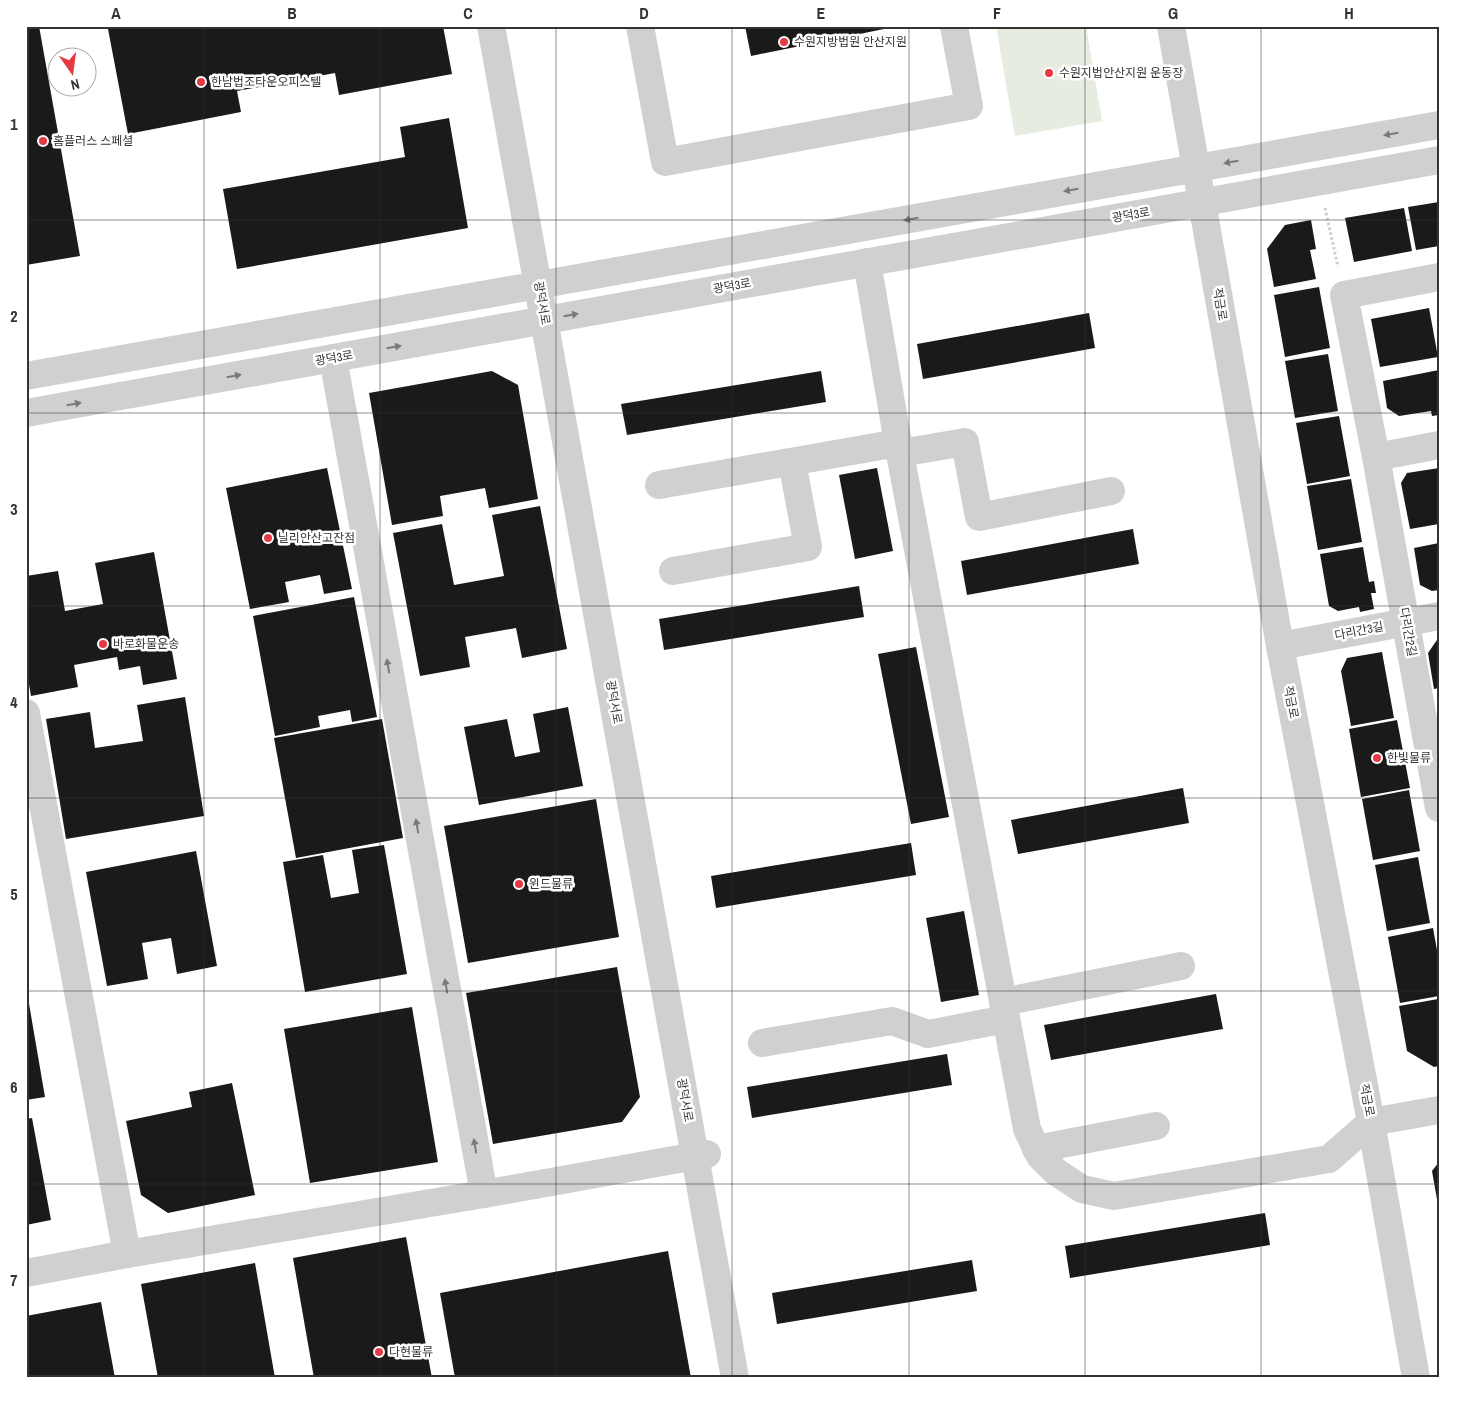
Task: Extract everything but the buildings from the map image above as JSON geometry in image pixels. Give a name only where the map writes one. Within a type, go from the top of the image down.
[{"type":"street","name":"광덕서로","points":[[491,26],[701,1154],[735,1378]]},
{"type":"street","points":[[640,26],[665,162],[969,106],[954,26]]},
{"type":"street","name":"적금로","points":[[1171,26],[1280,646],[1371,1122],[1416,1378]]},
{"type":"street","points":[[26,376],[1439,125]]},
{"type":"street","name":"광덕3로","points":[[26,413],[867,262],[1203,204],[1439,160]]},
{"type":"street","points":[[867,262],[899,448],[1026,1129],[1040,1156],[1056,1172],[1082,1189],[1114,1196],[1330,1159],[1371,1122],[1439,1110]]},
{"type":"street","points":[[1344,295],[1439,277]]},
{"type":"street","name":"다리간2길","points":[[1344,295],[1376,457],[1439,808]]},
{"type":"street","points":[[333,358],[484,1194]]},
{"type":"street","points":[[659,485],[792,462],[899,448],[965,442],[980,517],[1111,491]]},
{"type":"street","points":[[1376,457],[1439,445]]},
{"type":"street","points":[[672,571],[808,547],[792,462]]},
{"type":"street","name":"다리간3길","points":[[1280,646],[1439,616]]},
{"type":"street","points":[[26,713],[127,1254]]},
{"type":"street","points":[[762,1043],[892,1021],[928,1034],[1004,1010],[1181,966]]},
{"type":"street","points":[[1036,1149],[1156,1126]]},
{"type":"street","points":[[26,1273],[127,1254],[484,1194],[701,1154]]},
{"type":"path","points":[[1319,182],[1344,295]]},
{"type":"shaded area","name":"수원지법안산지원 운동장","points":[[996,26],[1086,26],[1102,121],[1015,136]]},
{"type":"place","name":"수원지방법원 안산지원","points":[[784,42]]},
{"type":"place","name":"수원지법안산지원 운동장","points":[[1049,73]]},
{"type":"place","name":"한남법조타운오피스텔","points":[[201,82]]},
{"type":"place","name":"홈플러스 스페셜","points":[[43,141]]},
{"type":"place","name":"닐리안산고잔점","points":[[268,538]]},
{"type":"place","name":"바로화물운송","points":[[103,644]]},
{"type":"place","name":"한빛물류","points":[[1377,758]]},
{"type":"place","name":"윈드물류","points":[[519,884]]},
{"type":"place","name":"다현물류","points":[[379,1352]]}]
